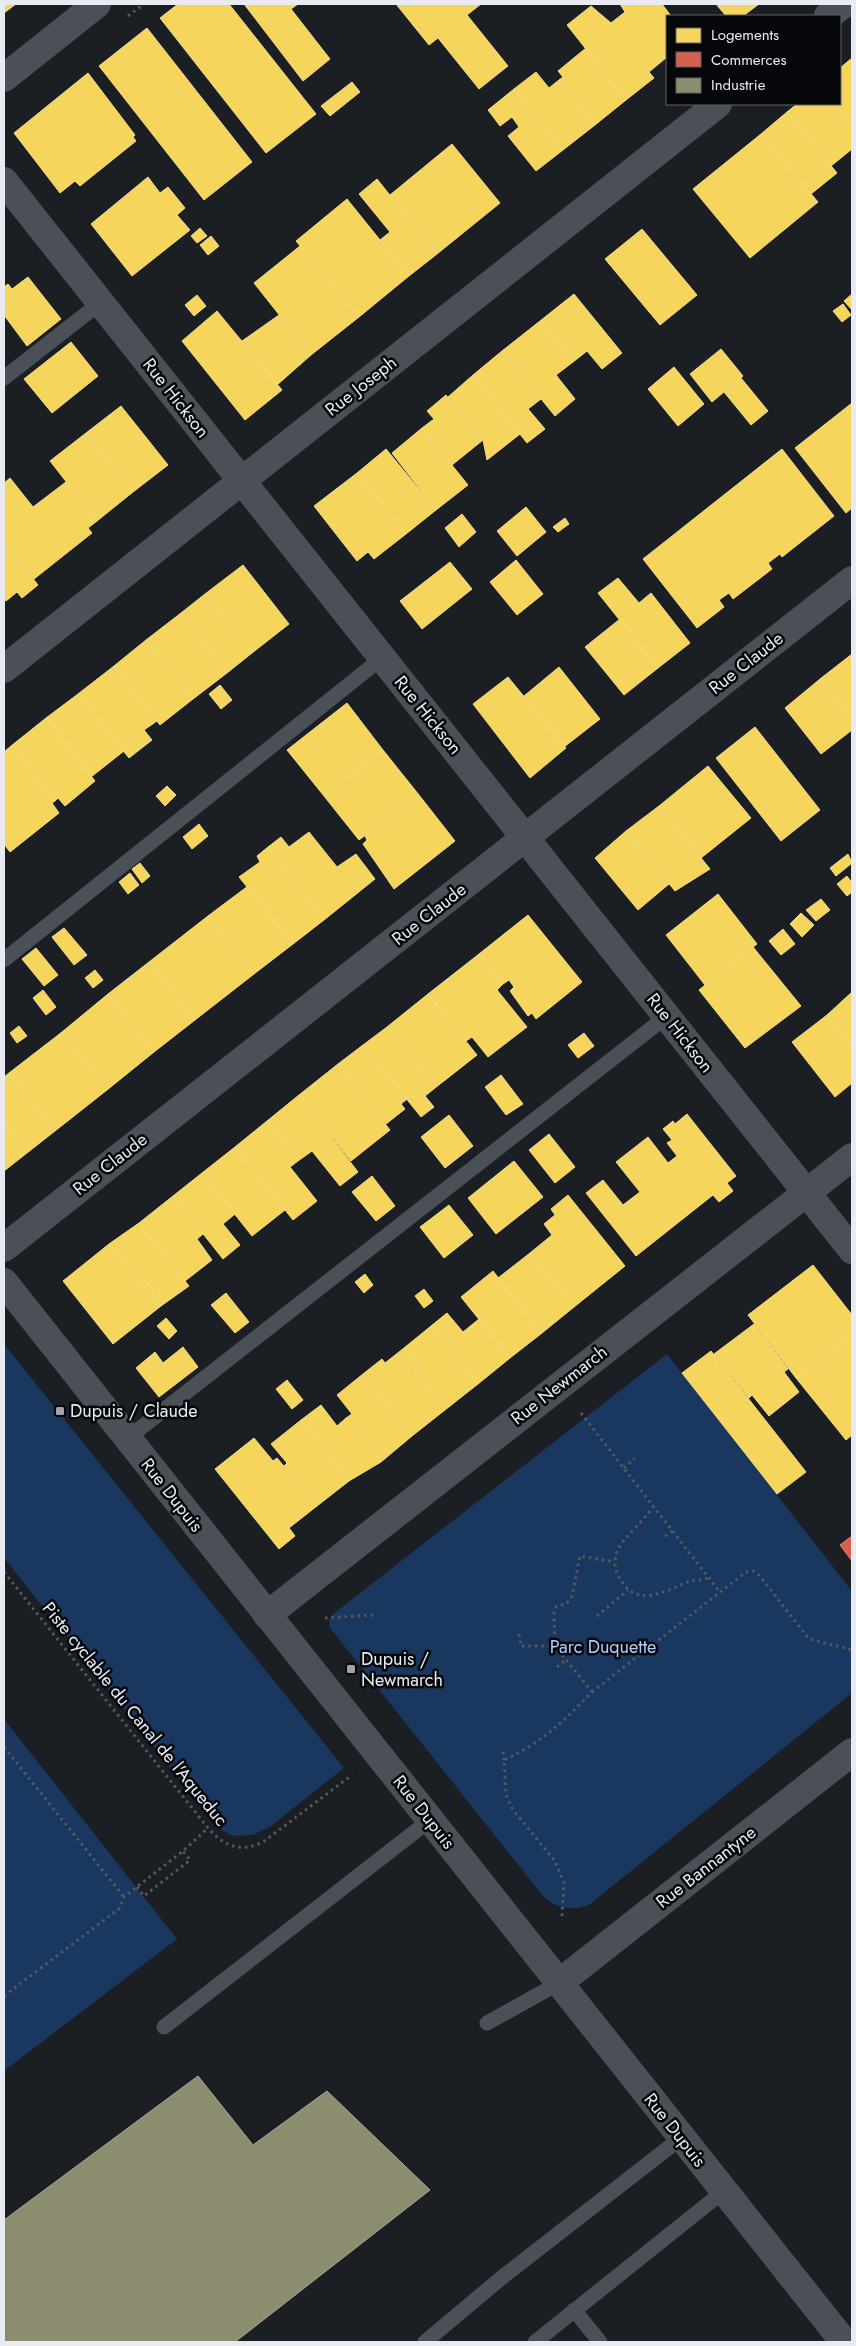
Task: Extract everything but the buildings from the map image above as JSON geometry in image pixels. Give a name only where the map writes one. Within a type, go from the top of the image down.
[{"type":"street","points":[[4,78],[97,4]]},
{"type":"street","points":[[829,15],[844,4]]},
{"type":"street","name":"Rue Joseph","points":[[4,669],[717,105]]},
{"type":"street","name":"Rue Hickson","points":[[4,181],[852,1250]]},
{"type":"street","name":"Rue Claude","points":[[4,1248],[852,580]]},
{"type":"street","name":"Rue Newmarch","points":[[267,1615],[852,1157]]},
{"type":"street","name":"Rue Dupuis","points":[[4,1282],[844,2342]]},
{"type":"street","name":"Rue Bannantyne","points":[[559,1983],[852,1752]]},
{"type":"lane","points":[[4,378],[100,303]]},
{"type":"lane","points":[[4,960],[382,658]]},
{"type":"lane","points":[[128,1438],[667,1016]]},
{"type":"lane","points":[[164,2026],[430,1820]]},
{"type":"lane","points":[[487,2022],[559,1983]]},
{"type":"lane","points":[[425,2342],[500,2279],[681,2138]]},
{"type":"lane","points":[[535,2342],[724,2191]]},
{"type":"lane","points":[[574,2310],[600,2342]]},
{"type":"path","points":[[581,1413],[719,1591]]},
{"type":"path","points":[[624,1468],[635,1458]]},
{"type":"path","points":[[654,1506],[617,1552],[615,1562],[618,1575],[628,1590],[647,1596],[659,1594],[692,1580],[704,1580],[708,1577]]},
{"type":"path","points":[[665,1536],[673,1531]]},
{"type":"path","points":[[592,1692],[555,1646],[554,1613],[556,1607],[567,1603],[572,1596],[580,1556],[615,1562]]},
{"type":"path","points":[[504,1760],[528,1750],[541,1740],[592,1692],[739,1575],[753,1571],[759,1575],[809,1639],[849,1649],[852,1653]]},
{"type":"path","name":"Piste cyclable du Canal de l'Aqueduc","points":[[4,1572],[208,1828],[226,1845],[238,1848],[252,1847],[263,1842],[378,1755]]},
{"type":"path","points":[[597,1616],[628,1590]]},
{"type":"path","points":[[325,1618],[373,1614]]},
{"type":"path","points":[[519,1634],[521,1646],[555,1646]]},
{"type":"path","points":[[557,1668],[566,1659]]},
{"type":"path","points":[[4,1746],[124,1897]]},
{"type":"path","points":[[503,1752],[506,1795],[513,1810],[555,1861],[564,1883],[562,1916]]},
{"type":"path","points":[[4,1996],[120,1908],[124,1897],[183,1851],[208,1828]]},
{"type":"path","points":[[137,1887],[144,1896],[190,1860],[183,1851]]},
{"type":"green space","points":[[4,1344],[344,1768],[271,1826],[253,1835],[233,1836],[223,1831],[4,1558]]},
{"type":"green space","name":"Parc Duquette","points":[[667,1354],[852,1591],[852,1693],[589,1905],[564,1908],[553,1904],[543,1896],[330,1628],[329,1620],[333,1614]]},
{"type":"green space","points":[[4,1719],[177,1939],[4,2071]]},
{"type":"place","name":"Dupuis / Claude","points":[[60,1411]]},
{"type":"place","name":"Dupuis / Newmarch","points":[[351,1669]]}]
